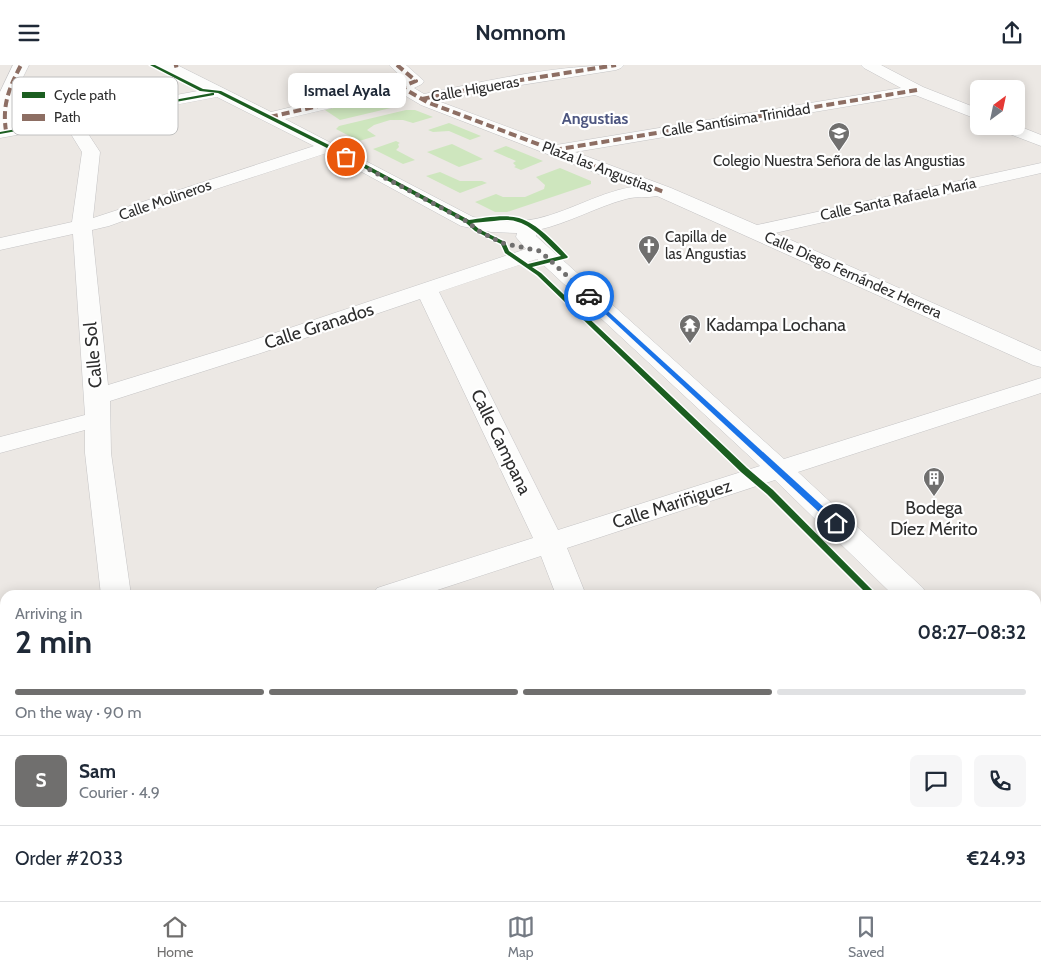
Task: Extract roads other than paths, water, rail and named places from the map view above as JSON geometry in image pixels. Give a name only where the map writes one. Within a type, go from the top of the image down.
[{"type":"street","points":[[15,77],[21,65]]},
{"type":"street","name":"Plaza las Angustias","points":[[172,65],[219,92],[329,147],[468,222],[489,225],[529,226],[632,191],[664,192]]},
{"type":"street","points":[[270,117],[401,87],[416,81],[397,65]]},
{"type":"street","name":"Calle Higueras","points":[[422,99],[496,84],[616,65]]},
{"type":"street","points":[[869,65],[917,90],[970,111]]},
{"type":"street","points":[[3,132],[2,113],[5,97],[12,83]]},
{"type":"street","name":"Plaza las Angustias","points":[[401,87],[422,99],[664,192]]},
{"type":"street","name":"Calle Santísima Trinidad","points":[[554,150],[917,90]]},
{"type":"street","points":[[178,100],[219,92]]},
{"type":"street","points":[[1025,134],[1041,141]]},
{"type":"street","name":"Calle Sol","points":[[80,135],[91,152],[82,226],[97,408],[98,453],[115,590]]},
{"type":"street","name":"Calle Molineros","points":[[0,244],[102,222],[162,200],[329,147]]},
{"type":"street","name":"Calle Santa Rafaela María","points":[[755,231],[1041,168]]},
{"type":"street","name":"Calle Diego Fernández Herrera","points":[[664,192],[1041,360]]},
{"type":"street","points":[[468,222],[477,230],[502,243],[540,251]]},
{"type":"street","points":[[529,226],[526,237],[540,251],[779,469],[907,590]]},
{"type":"street","name":"Calle Granados","points":[[0,445],[97,408],[540,251]]},
{"type":"street","name":"Calle Campana","points":[[427,290],[550,543],[569,590]]},
{"type":"street","name":"Calle Mariñiguez","points":[[404,590],[1041,385]]},
{"type":"place","name":"Colegio Nuestra Señora de las Angustias","points":[[839,152]]},
{"type":"place","name":"Ismael Ayala","points":[[346,157]]},
{"type":"place","name":"Capilla de las Angustias","points":[[649,265]]},
{"type":"place","name":"Kadampa Lochana","points":[[690,344]]},
{"type":"place","name":"Bodega Díez Mérito","points":[[934,497]]},
{"type":"district","name":"Angustias","points":[[595,118]]}]
